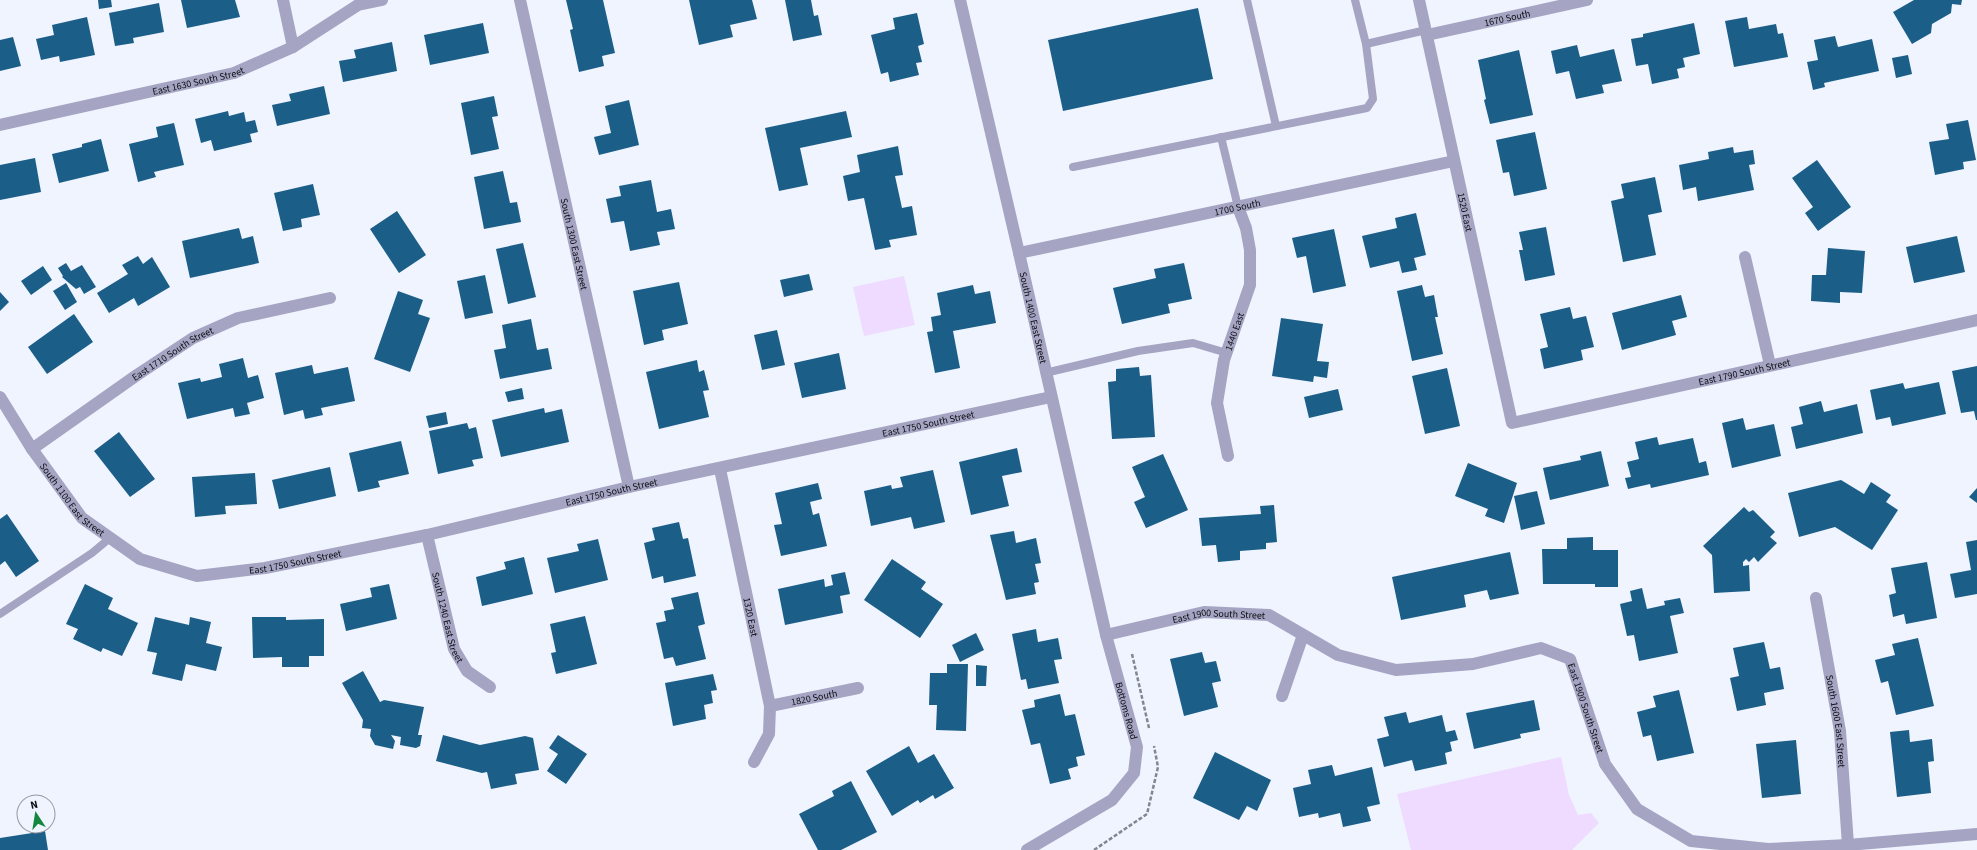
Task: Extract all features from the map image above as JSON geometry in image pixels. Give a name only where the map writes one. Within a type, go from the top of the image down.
[{"type":"street","points":[[283,0],[293,47]]},
{"type":"street","name":"East 1630 South Street","points":[[0,125],[234,73],[293,47],[358,5],[382,0]]},
{"type":"street","name":"South 1300 East Street","points":[[520,0],[629,487]]},
{"type":"street","name":"South 1400 East Street","points":[[960,0],[1106,635]]},
{"type":"street","name":"1520 East","points":[[1419,0],[1512,423]]},
{"type":"street","name":"1670 South","points":[[1426,32],[1587,0]]},
{"type":"street","name":"1700 South","points":[[1019,253],[1454,161]]},
{"type":"street","name":"1440 East","points":[[1228,456],[1217,403],[1227,353],[1250,285],[1250,250],[1246,228],[1238,207]]},
{"type":"street","points":[[1745,257],[1770,365]]},
{"type":"street","name":"East 1710 South Street","points":[[32,449],[137,375],[193,338],[238,318],[330,298]]},
{"type":"street","name":"East 1790 South Street","points":[[1512,423],[1977,320]]},
{"type":"street","name":"South 1100 East Street","points":[[0,397],[32,449],[82,518],[140,560],[173,569]]},
{"type":"street","name":"East 1750 South Street","points":[[173,569],[197,576],[265,568],[427,535],[629,487],[720,469],[1051,397]]},
{"type":"street","name":"1320 East","points":[[720,469],[770,706],[769,734],[754,762]]},
{"type":"street","name":"South 1240 East Street","points":[[427,535],[454,649],[467,671],[490,687]]},
{"type":"street","name":"South 1600 East Street","points":[[1816,598],[1840,731],[1848,846]]},
{"type":"street","name":"East 1900 South Street","points":[[1106,635],[1204,612],[1268,615],[1338,654],[1396,670],[1473,664],[1541,648],[1570,659],[1605,764],[1637,809],[1691,841],[1768,848],[1848,846],[1977,834]]},
{"type":"street","name":"Bottoms Road","points":[[1027,850],[1112,800],[1134,773],[1137,747],[1106,635]]},
{"type":"street","points":[[1282,696],[1303,635]]},
{"type":"street","name":"1820 South","points":[[770,706],[858,688]]},
{"type":"lane","points":[[1247,0],[1276,126]]},
{"type":"lane","points":[[1073,167],[1367,108],[1373,99],[1366,44],[1355,0]]},
{"type":"lane","points":[[1366,44],[1426,32]]},
{"type":"lane","points":[[1221,137],[1238,207]]},
{"type":"lane","points":[[1045,373],[1138,351],[1193,343],[1227,353]]},
{"type":"lane","points":[[0,614],[89,555],[110,538]]},
{"type":"shaded area","points":[[904,276],[915,325],[864,336],[853,287]]},
{"type":"shaded area","points":[[1561,757],[1569,795],[1578,815],[1591,813],[1599,823],[1572,850],[1411,850],[1397,794]]},
{"type":"building","points":[[98,0],[111,0],[112,7],[99,9]]},
{"type":"building","points":[[181,0],[235,0],[240,17],[187,28]]},
{"type":"building","points":[[566,0],[603,0],[615,53],[602,56],[604,66],[579,72],[570,30],[573,29]]},
{"type":"building","points":[[689,0],[752,0],[757,19],[730,25],[733,37],[699,45]]},
{"type":"building","points":[[785,0],[811,0],[814,16],[818,15],[822,35],[793,41]]},
{"type":"building","points":[[1914,0],[1962,0],[1961,5],[1952,4],[1951,13],[1932,24],[1931,33],[1912,44],[1893,12]]},
{"type":"building","points":[[159,3],[164,32],[133,38],[134,43],[115,46],[109,13]]},
{"type":"building","points":[[1198,8],[1213,79],[1063,111],[1048,40]]},
{"type":"building","points":[[917,13],[924,44],[918,46],[922,62],[916,63],[919,75],[890,82],[888,72],[881,74],[871,35],[895,29],[893,18]]},
{"type":"building","points":[[87,17],[95,55],[60,62],[59,56],[41,60],[36,39],[54,35],[52,25]]},
{"type":"building","points":[[1747,17],[1749,29],[1776,24],[1778,34],[1783,33],[1788,57],[1734,67],[1725,21]]},
{"type":"building","points":[[483,23],[489,53],[430,65],[424,35]]},
{"type":"building","points":[[1694,23],[1700,54],[1683,58],[1685,67],[1677,69],[1679,78],[1652,84],[1648,64],[1636,66],[1631,39],[1643,37],[1643,34]]},
{"type":"building","points":[[1835,36],[1838,47],[1872,39],[1879,71],[1824,83],[1825,87],[1813,90],[1807,62],[1818,60],[1814,40]]},
{"type":"building","points":[[13,37],[21,66],[0,71],[0,40]]},
{"type":"building","points":[[392,42],[397,71],[343,82],[339,61],[356,58],[354,50]]},
{"type":"building","points":[[1577,45],[1580,57],[1614,49],[1622,81],[1602,85],[1604,93],[1576,99],[1569,71],[1556,74],[1551,51]]},
{"type":"building","points":[[1519,50],[1533,115],[1490,124],[1484,100],[1486,99],[1478,60]]},
{"type":"building","points":[[1908,55],[1912,74],[1896,78],[1892,58]]},
{"type":"building","points":[[324,86],[330,114],[277,126],[272,105],[291,101],[289,94]]},
{"type":"building","points":[[494,96],[498,116],[492,117],[499,149],[471,155],[461,103]]},
{"type":"building","points":[[629,100],[639,145],[599,155],[594,137],[611,133],[605,106]]},
{"type":"building","points":[[228,111],[229,116],[244,112],[246,122],[255,120],[258,132],[250,134],[252,142],[214,151],[211,140],[201,143],[195,119]]},
{"type":"building","points":[[846,111],[852,137],[800,148],[808,185],[779,191],[765,128]]},
{"type":"building","points":[[1968,120],[1976,160],[1963,162],[1964,169],[1935,175],[1929,142],[1949,139],[1946,124]]},
{"type":"building","points":[[174,123],[184,165],[154,172],[156,177],[138,182],[129,144],[158,137],[156,127]]},
{"type":"building","points":[[1535,132],[1547,189],[1514,196],[1509,172],[1503,173],[1496,140]]},
{"type":"building","points":[[101,139],[109,171],[59,183],[52,154],[82,147],[82,144]]},
{"type":"building","points":[[898,146],[903,175],[895,176],[902,208],[912,206],[917,235],[889,240],[891,247],[875,250],[864,198],[848,201],[843,176],[860,172],[857,155]]},
{"type":"building","points":[[1733,147],[1734,153],[1753,150],[1755,164],[1749,165],[1754,190],[1698,201],[1696,187],[1683,190],[1679,165],[1709,159],[1708,152]]},
{"type":"building","points":[[35,158],[41,192],[0,200],[0,165]]},
{"type":"building","points":[[1817,160],[1851,207],[1818,231],[1805,213],[1813,207],[1792,178]]},
{"type":"building","points":[[503,171],[510,203],[517,202],[521,222],[484,229],[474,177]]},
{"type":"building","points":[[1655,177],[1662,212],[1648,215],[1656,255],[1623,262],[1611,201],[1624,198],[1621,184]]},
{"type":"building","points":[[651,180],[657,212],[671,209],[675,229],[657,232],[660,245],[630,251],[624,221],[611,223],[606,199],[621,196],[619,186]]},
{"type":"building","points":[[313,184],[320,215],[301,219],[302,227],[283,231],[274,193]]},
{"type":"building","points":[[397,211],[426,255],[399,273],[370,229]]},
{"type":"building","points":[[1416,213],[1426,255],[1414,258],[1417,270],[1402,273],[1399,261],[1370,268],[1362,236],[1397,228],[1395,218]]},
{"type":"building","points":[[1546,227],[1555,275],[1525,281],[1519,250],[1523,250],[1519,232]]},
{"type":"building","points":[[239,228],[242,239],[253,236],[259,263],[190,278],[182,241]]},
{"type":"building","points":[[1334,229],[1346,286],[1313,293],[1306,256],[1297,258],[1292,238]]},
{"type":"building","points":[[1957,236],[1965,272],[1914,283],[1906,247]]},
{"type":"building","points":[[523,243],[536,297],[508,304],[496,249]]},
{"type":"building","points":[[1828,248],[1865,251],[1862,293],[1840,292],[1840,303],[1811,301],[1812,275],[1826,275]]},
{"type":"building","points":[[138,256],[143,264],[152,257],[170,287],[138,306],[134,298],[109,313],[97,293],[128,274],[122,265]]},
{"type":"building","points":[[66,263],[71,271],[82,265],[96,287],[84,294],[80,287],[76,289],[62,277],[63,276],[58,268]]},
{"type":"building","points":[[1184,263],[1192,299],[1168,304],[1170,313],[1122,324],[1113,288],[1156,278],[1154,269]]},
{"type":"building","points":[[43,266],[52,280],[31,295],[21,281]]},
{"type":"building","points":[[809,274],[813,290],[784,297],[780,280]]},
{"type":"building","points":[[485,275],[493,313],[465,319],[457,281]]},
{"type":"building","points":[[679,282],[688,324],[662,330],[664,340],[644,345],[633,291]]},
{"type":"building","points":[[66,283],[77,302],[65,310],[53,291]]},
{"type":"building","points":[[973,285],[975,294],[990,291],[996,323],[953,331],[960,368],[935,373],[927,332],[933,331],[931,317],[941,315],[937,293]]},
{"type":"building","points":[[1422,285],[1425,297],[1434,295],[1438,317],[1435,317],[1443,354],[1412,361],[1397,291]]},
{"type":"building","points":[[398,291],[423,300],[418,314],[430,318],[410,372],[374,359]]},
{"type":"building","points":[[0,292],[9,302],[0,311]]},
{"type":"building","points":[[1681,295],[1687,317],[1672,321],[1676,335],[1622,350],[1612,313]]},
{"type":"building","points":[[1570,307],[1573,319],[1586,316],[1594,347],[1581,350],[1583,360],[1544,369],[1540,349],[1548,347],[1540,314]]},
{"type":"building","points":[[74,314],[93,342],[47,374],[28,347]]},
{"type":"building","points":[[1281,318],[1323,324],[1317,361],[1329,362],[1327,378],[1314,376],[1313,382],[1272,376]]},
{"type":"building","points":[[531,319],[537,350],[548,348],[552,369],[500,379],[494,350],[506,348],[502,325]]},
{"type":"building","points":[[777,330],[785,365],[762,370],[754,335]]},
{"type":"building","points":[[839,353],[846,389],[802,398],[794,363]]},
{"type":"building","points":[[243,358],[248,378],[258,375],[264,398],[247,403],[250,414],[235,417],[233,408],[187,419],[178,383],[200,378],[201,382],[222,377],[219,364]]},
{"type":"building","points":[[697,360],[699,372],[704,370],[709,390],[703,391],[709,417],[659,429],[646,372]]},
{"type":"building","points":[[312,365],[314,374],[348,367],[355,401],[321,408],[323,415],[305,419],[303,410],[284,415],[275,373]]},
{"type":"building","points":[[1977,366],[1976,420],[1974,411],[1961,413],[1952,371]]},
{"type":"building","points":[[1139,367],[1140,376],[1151,375],[1155,437],[1112,439],[1108,382],[1116,381],[1116,369]]},
{"type":"building","points":[[1447,368],[1460,426],[1425,434],[1412,376]]},
{"type":"building","points":[[1939,382],[1946,414],[1892,426],[1890,417],[1876,420],[1870,390],[1903,383],[1905,389]]},
{"type":"building","points":[[522,388],[524,399],[508,402],[505,392]]},
{"type":"building","points":[[1338,389],[1343,410],[1309,418],[1304,397]]},
{"type":"building","points":[[1821,401],[1824,412],[1857,404],[1863,433],[1796,449],[1791,427],[1803,424],[1799,407]]},
{"type":"building","points":[[544,408],[545,413],[562,409],[569,442],[501,457],[492,420]]},
{"type":"building","points":[[446,412],[448,424],[429,428],[426,416]]},
{"type":"building","points":[[1743,418],[1746,430],[1774,424],[1781,456],[1732,468],[1722,423]]},
{"type":"building","points":[[467,423],[469,429],[476,427],[483,458],[472,460],[474,466],[438,474],[429,431]]},
{"type":"building","points":[[119,432],[155,479],[130,497],[94,451]]},
{"type":"building","points":[[1657,437],[1659,445],[1693,438],[1699,463],[1706,461],[1709,475],[1651,488],[1650,484],[1628,489],[1625,478],[1631,477],[1627,462],[1639,459],[1635,442]]},
{"type":"building","points":[[401,441],[409,474],[378,481],[380,487],[358,492],[349,453]]},
{"type":"building","points":[[1017,448],[1022,472],[1002,476],[1009,506],[971,515],[959,462]]},
{"type":"building","points":[[1601,451],[1609,486],[1550,500],[1543,468],[1581,460],[1580,456]]},
{"type":"building","points":[[1163,454],[1188,510],[1146,528],[1134,502],[1145,497],[1132,467]]},
{"type":"building","points":[[1468,463],[1517,483],[1504,523],[1485,516],[1488,509],[1455,496]]},
{"type":"building","points":[[330,467],[336,496],[279,509],[272,480]]},
{"type":"building","points":[[933,470],[945,522],[914,529],[911,517],[871,526],[864,491],[891,485],[892,489],[903,487],[900,477]]},
{"type":"building","points":[[255,473],[257,504],[225,506],[226,514],[195,517],[192,477]]},
{"type":"building","points":[[1841,480],[1864,494],[1871,482],[1891,495],[1886,502],[1898,510],[1872,550],[1835,527],[1799,537],[1788,493]]},
{"type":"building","points":[[818,483],[822,499],[810,502],[813,515],[819,513],[827,546],[781,556],[774,525],[782,524],[775,493]]},
{"type":"building","points":[[1977,488],[1977,503],[1969,497]]},
{"type":"building","points":[[1537,491],[1545,524],[1521,530],[1514,496]]},
{"type":"building","points":[[1274,505],[1277,542],[1266,543],[1266,549],[1240,551],[1240,560],[1218,562],[1216,545],[1202,546],[1199,518],[1261,514],[1260,506]]},
{"type":"building","points":[[1744,507],[1749,512],[1753,510],[1775,532],[1770,537],[1777,543],[1758,562],[1754,557],[1749,562],[1746,559],[1743,562],[1743,566],[1749,565],[1750,591],[1714,593],[1712,555],[1703,546]]},
{"type":"building","points":[[7,514],[39,561],[16,577],[5,561],[0,565],[0,519]]},
{"type":"building","points":[[679,522],[683,539],[688,538],[696,576],[664,583],[663,576],[652,579],[644,543],[655,540],[652,528]]},
{"type":"building","points":[[1014,531],[1016,543],[1036,538],[1041,563],[1035,564],[1039,582],[1034,583],[1036,594],[1006,600],[990,535]]},
{"type":"building","points":[[1593,537],[1593,550],[1618,550],[1618,587],[1595,587],[1595,584],[1543,584],[1542,549],[1567,549],[1567,538]]},
{"type":"building","points":[[598,539],[608,580],[555,593],[547,558],[579,551],[577,544]]},
{"type":"building","points":[[1977,540],[1977,594],[1955,598],[1950,574],[1971,570],[1966,542]]},
{"type":"building","points":[[1510,552],[1519,594],[1490,600],[1487,590],[1464,595],[1466,607],[1401,620],[1392,577]]},
{"type":"building","points":[[524,557],[533,594],[482,606],[476,577],[506,569],[504,562]]},
{"type":"building","points":[[892,559],[926,582],[921,589],[943,604],[920,638],[864,600]]},
{"type":"building","points":[[1927,562],[1937,618],[1906,624],[1904,614],[1893,617],[1889,595],[1896,593],[1891,568]]},
{"type":"building","points":[[845,572],[850,594],[840,596],[843,613],[785,625],[778,589],[824,579],[825,587],[833,585],[831,575]]},
{"type":"building","points":[[85,584],[113,598],[108,609],[138,623],[122,656],[103,648],[101,652],[73,639],[78,629],[66,624]]},
{"type":"building","points":[[389,584],[397,619],[346,631],[340,604],[372,597],[370,588]]},
{"type":"building","points":[[1642,588],[1647,609],[1665,605],[1664,601],[1680,598],[1684,613],[1670,616],[1678,653],[1639,661],[1634,635],[1627,636],[1620,604],[1632,601],[1630,591]]},
{"type":"building","points":[[698,592],[705,624],[698,626],[706,659],[676,666],[673,657],[664,659],[656,623],[666,621],[664,611],[674,609],[671,598]]},
{"type":"building","points":[[585,616],[597,664],[556,674],[551,653],[556,652],[550,624]]},
{"type":"building","points":[[155,617],[189,625],[190,617],[211,622],[206,643],[222,647],[216,671],[186,664],[182,681],[152,674],[157,653],[147,651]]},
{"type":"building","points":[[252,617],[286,617],[286,620],[324,619],[324,656],[309,656],[309,667],[282,667],[282,657],[253,658]]},
{"type":"building","points":[[1036,629],[1038,642],[1058,638],[1062,659],[1054,660],[1059,683],[1028,689],[1026,679],[1021,680],[1012,634]]},
{"type":"building","points":[[976,633],[984,650],[960,662],[952,645]]},
{"type":"building","points":[[1918,638],[1934,706],[1896,715],[1888,681],[1881,683],[1875,660],[1895,655],[1892,644]]},
{"type":"building","points":[[1764,642],[1770,669],[1780,667],[1784,689],[1764,693],[1766,705],[1737,711],[1730,678],[1739,676],[1733,648]]},
{"type":"building","points":[[1202,652],[1205,663],[1216,661],[1221,681],[1212,683],[1218,707],[1184,716],[1170,659]]},
{"type":"building","points":[[947,664],[968,664],[966,731],[936,730],[937,705],[929,705],[930,673],[947,673]]},
{"type":"building","points":[[976,665],[987,666],[986,686],[976,686]]},
{"type":"building","points":[[363,671],[380,702],[384,700],[424,707],[418,735],[422,735],[420,746],[416,748],[400,745],[401,737],[391,735],[395,741],[393,749],[375,745],[370,736],[371,729],[362,728],[363,720],[342,683]]},
{"type":"building","points":[[713,674],[717,690],[711,691],[713,703],[704,705],[706,719],[673,726],[665,683]]},
{"type":"building","points":[[1679,690],[1694,753],[1657,761],[1651,735],[1643,737],[1637,712],[1656,707],[1653,696]]},
{"type":"building","points":[[1060,694],[1065,716],[1075,714],[1085,755],[1076,757],[1078,766],[1068,769],[1071,779],[1050,784],[1040,743],[1031,745],[1022,710],[1035,707],[1034,700]]},
{"type":"building","points":[[1534,700],[1540,730],[1520,734],[1521,738],[1474,749],[1466,713]]},
{"type":"building","points":[[1406,712],[1409,723],[1442,715],[1446,732],[1455,730],[1458,740],[1450,742],[1452,751],[1445,753],[1447,764],[1415,771],[1412,760],[1384,767],[1377,739],[1389,736],[1384,717]]},
{"type":"building","points":[[1909,730],[1910,742],[1932,739],[1934,761],[1928,762],[1931,793],[1897,797],[1890,732]]},
{"type":"building","points":[[443,735],[480,745],[525,736],[533,738],[539,770],[515,774],[517,784],[491,789],[487,772],[482,773],[436,761]]},
{"type":"building","points":[[558,735],[587,754],[566,784],[547,771],[558,754],[549,748]]},
{"type":"building","points":[[1796,740],[1801,794],[1762,798],[1756,744]]},
{"type":"building","points":[[909,746],[918,763],[934,754],[954,788],[935,799],[933,795],[920,803],[918,800],[892,816],[866,771]]},
{"type":"building","points":[[1215,752],[1271,780],[1257,811],[1247,806],[1239,820],[1193,798]]},
{"type":"building","points":[[1332,765],[1335,776],[1372,767],[1380,804],[1367,807],[1371,821],[1343,827],[1340,813],[1319,818],[1318,813],[1299,817],[1293,788],[1311,784],[1308,770]]},
{"type":"building","points":[[851,781],[877,832],[841,850],[818,850],[799,814],[834,796],[832,791]]},
{"type":"building","points":[[26,834],[45,834],[48,850],[0,850],[0,838]]}]
